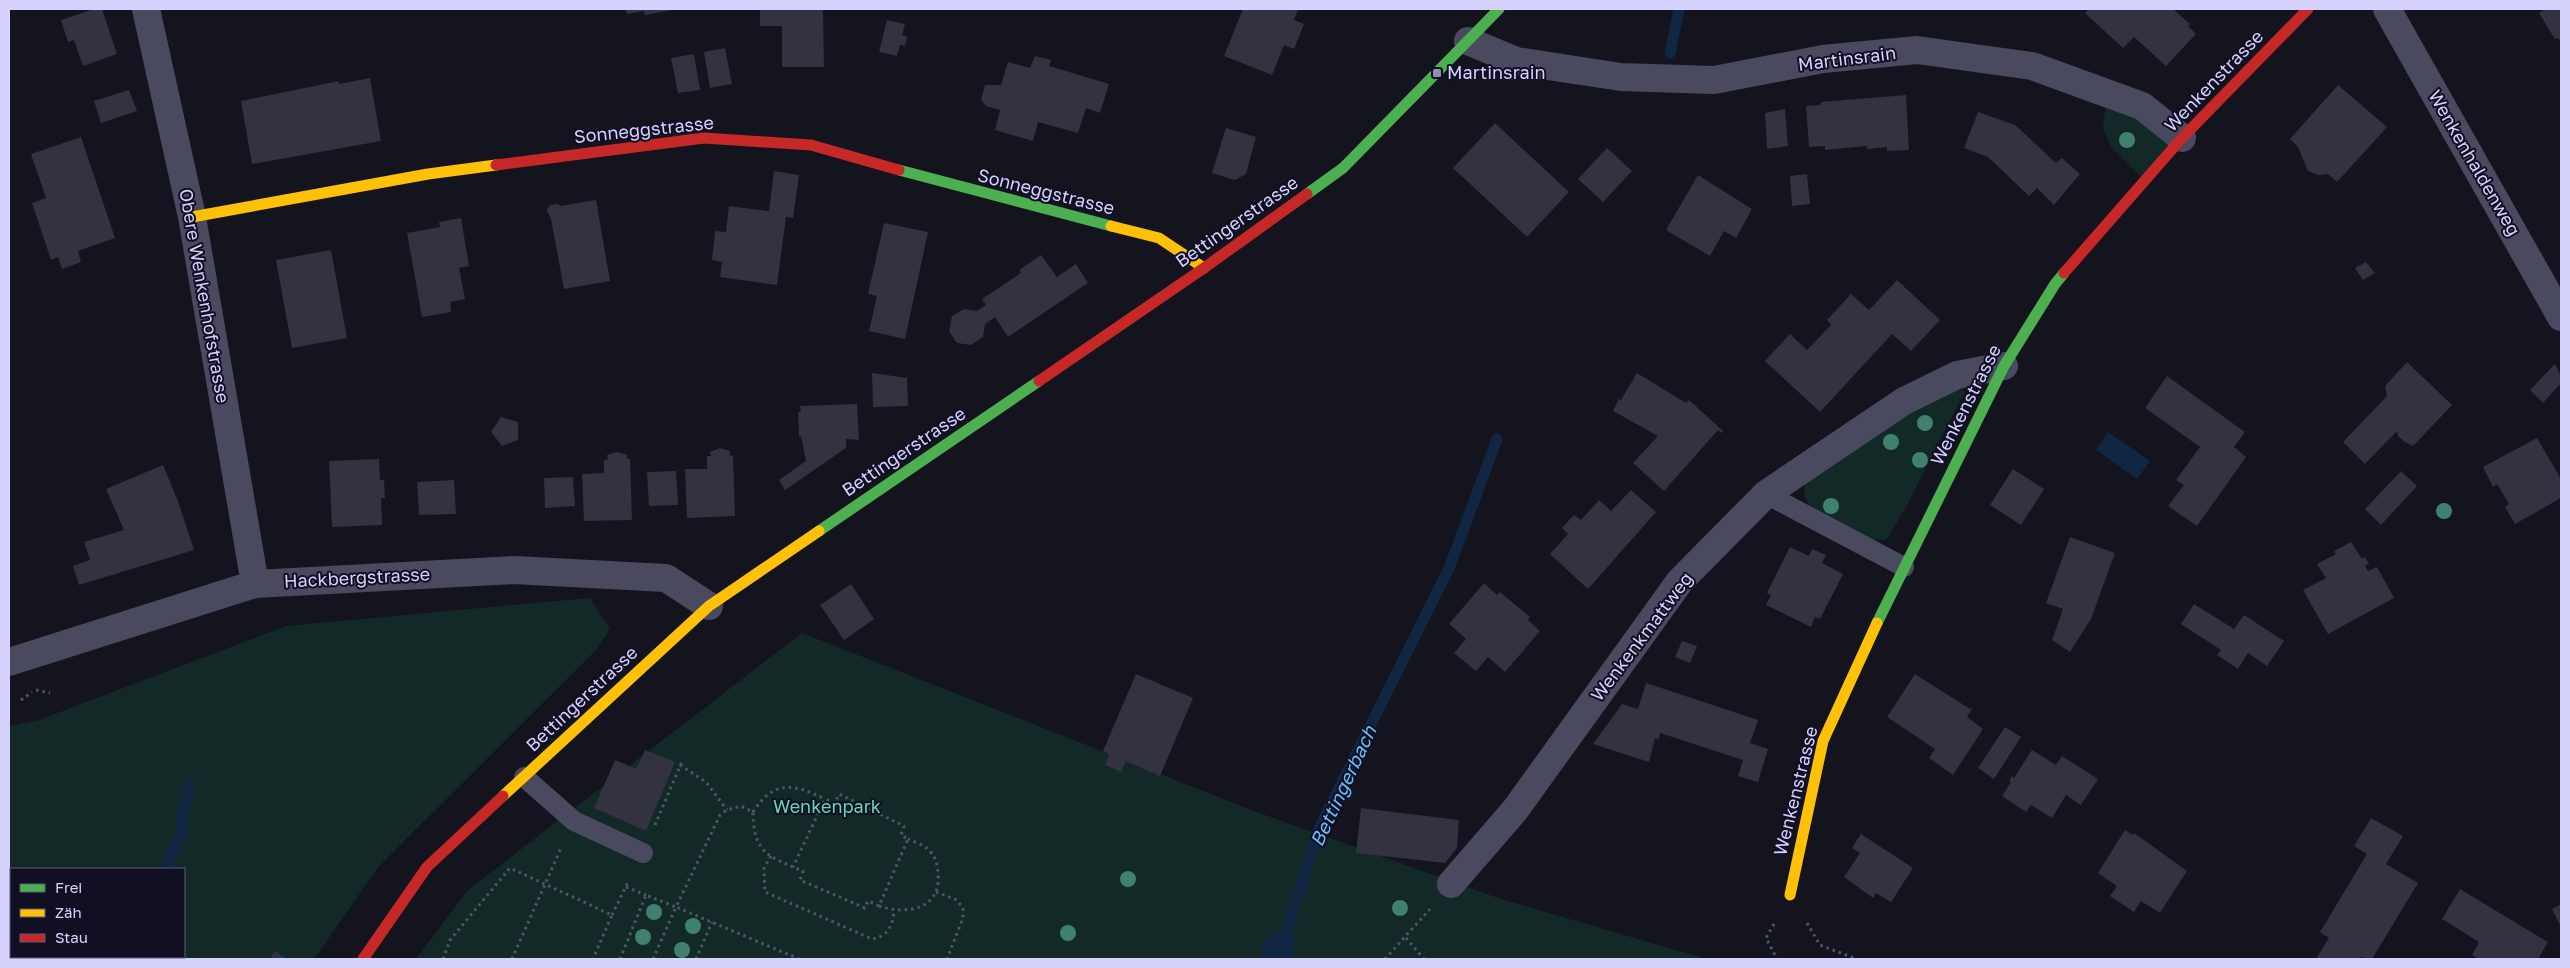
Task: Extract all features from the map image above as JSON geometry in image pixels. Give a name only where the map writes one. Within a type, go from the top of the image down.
[{"type":"street","name":"Obere Wenkenhofstrasse","points":[[146,9],[192,217],[255,584]]},
{"type":"street","name":"Bettingerstrasse","points":[[362,959],[427,867],[709,606],[1204,268],[1344,168],[1499,9]]},
{"type":"street","name":"Wenkenstrasse","points":[[1790,895],[1823,741],[1904,567],[2004,366],[2055,284],[2182,138],[2308,9]]},
{"type":"street","name":"Wenkenhaldenweg","points":[[2387,9],[2561,317]]},
{"type":"street","name":"Martinsrain","points":[[1468,41],[1516,61],[1621,77],[1714,80],[1823,59],[1917,50],[2032,66],[2142,106],[2182,138]]},
{"type":"street","name":"Sonneggstrasse","points":[[192,217],[428,174],[704,138],[811,145],[1002,200],[1159,238],[1204,268]]},
{"type":"street","name":"Wenkenkmattweg","points":[[1451,884],[1515,810],[1680,581],[1766,494],[1904,401],[1957,375],[2004,366]]},
{"type":"street","name":"Hackbergstrasse","points":[[9,662],[255,584],[523,570],[666,578],[709,606]]},
{"type":"lane","points":[[1766,494],[1904,567]]},
{"type":"lane","points":[[524,777],[574,821],[643,853]]},
{"type":"path","points":[[21,700],[35,690]]},
{"type":"path","points":[[643,853],[683,759]]},
{"type":"path","points":[[680,765],[706,782],[727,810]]},
{"type":"path","points":[[786,786],[806,790],[835,803],[839,794],[904,826],[901,835],[928,849],[937,863],[939,885],[932,899],[912,910],[894,911],[868,901],[865,908],[800,880],[803,871],[763,852],[755,838],[753,812],[761,800],[770,792],[786,786]]},
{"type":"path","points":[[792,867],[825,799]]},
{"type":"path","points":[[653,959],[720,815],[727,810],[742,806],[753,812]]},
{"type":"path","points":[[512,959],[544,884],[574,821]]},
{"type":"path","points":[[879,906],[908,839]]},
{"type":"path","points":[[771,856],[764,868],[765,892],[872,939],[880,938],[887,933],[894,921],[894,911]]},
{"type":"path","points":[[443,959],[450,940],[510,868],[612,915]]},
{"type":"path","points":[[1385,959],[1406,938],[1451,884]]},
{"type":"path","points":[[593,959],[627,885],[676,908],[799,959]]},
{"type":"path","points":[[936,891],[957,900],[964,908],[963,918],[947,959]]},
{"type":"path","points":[[620,959],[646,895]]},
{"type":"path","points":[[1790,895],[1820,945],[1856,959]]},
{"type":"path","points":[[696,959],[712,922]]},
{"type":"path","points":[[1406,938],[1424,959]]},
{"type":"green space","points":[[2107,93],[2182,138],[2145,181],[2112,148],[2103,129]]},
{"type":"green space","points":[[1949,387],[1965,391],[1907,505],[1887,539],[1873,540],[1813,511],[1805,497],[1804,487],[1807,479]]},
{"type":"green space","points":[[590,598],[610,629],[597,649],[379,866],[314,959],[9,959],[9,726],[39,720],[286,626]]},
{"type":"green space","name":"Wenkenpark","points":[[802,633],[1254,811],[1501,899],[1707,959],[416,959],[468,890]]},
{"type":"water","points":[[2108,432],[2150,461],[2137,479],[2096,450]]},
{"type":"water","points":[[1287,931],[1295,939],[1291,959],[1262,959],[1263,940],[1276,933]]},
{"type":"building","points":[[94,9],[102,9],[117,54],[83,66],[74,40],[68,42],[61,20]]},
{"type":"building","points":[[625,9],[672,10],[645,15],[644,11],[627,14]]},
{"type":"building","points":[[760,9],[823,9],[824,67],[782,67],[782,26],[760,26]]},
{"type":"building","points":[[1243,9],[1298,9],[1294,20],[1304,24],[1294,49],[1284,45],[1272,75],[1224,56]]},
{"type":"building","points":[[2089,9],[2173,9],[2190,24],[2188,26],[2196,34],[2166,66],[2134,37],[2123,48],[2085,13]]},
{"type":"building","points":[[2546,9],[2561,9],[2561,39],[2559,40],[2558,38],[2555,39],[2539,13]]},
{"type":"building","points":[[887,20],[905,24],[902,35],[907,37],[905,46],[900,45],[897,56],[879,52]]},
{"type":"building","points":[[725,48],[732,84],[710,88],[704,52]]},
{"type":"building","points":[[694,54],[700,90],[678,93],[671,58]]},
{"type":"building","points":[[1035,56],[1051,60],[1049,66],[1109,84],[1100,113],[1086,108],[1078,133],[1038,122],[1033,141],[995,130],[1000,110],[986,106],[981,100],[985,85],[1001,85],[1008,62],[1030,68]]},
{"type":"building","points":[[370,78],[381,141],[252,164],[241,101],[339,81],[339,84]]},
{"type":"building","points":[[2338,85],[2387,127],[2337,182],[2328,174],[2318,175],[2308,171],[2298,147],[2290,139]]},
{"type":"building","points":[[129,90],[137,111],[101,123],[94,101]]},
{"type":"building","points":[[1906,95],[1909,150],[1887,151],[1887,147],[1867,149],[1867,146],[1825,150],[1825,146],[1809,147],[1806,106],[1821,105],[1821,102]]},
{"type":"building","points":[[1785,109],[1788,146],[1767,149],[1765,113]]},
{"type":"building","points":[[1978,112],[2015,125],[2056,163],[2062,158],[2080,174],[2054,205],[2037,188],[2029,196],[1988,157],[1964,148]]},
{"type":"building","points":[[1495,123],[1569,192],[1527,237],[1453,168]]},
{"type":"building","points":[[1226,128],[1256,137],[1246,174],[1235,180],[1212,173]]},
{"type":"building","points":[[81,137],[115,238],[78,251],[81,262],[62,269],[58,257],[51,260],[32,203],[46,198],[31,154]]},
{"type":"building","points":[[1607,148],[1632,171],[1603,202],[1578,179]]},
{"type":"building","points":[[774,171],[799,175],[793,218],[786,217],[777,285],[720,277],[722,262],[712,260],[715,231],[726,232],[729,206],[769,211]]},
{"type":"building","points":[[1807,174],[1810,204],[1792,206],[1790,176]]},
{"type":"building","points":[[1698,175],[1752,209],[1736,238],[1724,231],[1710,256],[1666,230]]},
{"type":"building","points":[[596,200],[610,281],[564,289],[551,219],[547,210],[550,205],[557,204],[561,206]]},
{"type":"building","points":[[461,218],[469,266],[459,268],[465,299],[450,302],[451,312],[422,317],[407,233],[440,227],[439,222]]},
{"type":"building","points":[[884,223],[928,232],[905,339],[869,331],[877,296],[868,294]]},
{"type":"building","points":[[331,250],[347,338],[292,348],[276,260]]},
{"type":"building","points":[[1041,255],[1057,277],[1076,264],[1088,283],[1008,337],[995,317],[985,324],[983,337],[971,345],[957,343],[949,331],[952,316],[964,309],[977,311],[986,305],[982,299],[1021,273],[1019,270]]},
{"type":"building","points":[[2366,262],[2375,273],[2363,280],[2355,268]]},
{"type":"building","points":[[1897,280],[1940,320],[1911,351],[1892,334],[1820,412],[1765,361],[1790,334],[1807,350],[1831,325],[1827,320],[1851,294],[1869,310]]},
{"type":"building","points":[[2407,362],[2452,405],[2413,446],[2398,436],[2397,431],[2365,464],[2343,442],[2387,396],[2385,386]]},
{"type":"building","points":[[2555,364],[2561,376],[2561,383],[2543,403],[2530,390]]},
{"type":"building","points":[[872,373],[907,378],[908,406],[873,407]]},
{"type":"building","points":[[1637,373],[1686,403],[1689,400],[1723,431],[1721,433],[1718,430],[1664,491],[1633,463],[1658,436],[1613,411]]},
{"type":"building","points":[[2167,376],[2245,432],[2234,447],[2246,457],[2197,526],[2168,506],[2184,485],[2176,480],[2200,447],[2145,408]]},
{"type":"building","points":[[857,404],[859,440],[846,439],[846,448],[785,490],[779,480],[806,461],[801,436],[799,436],[798,412],[801,412],[800,406]]},
{"type":"building","points":[[501,417],[518,422],[518,440],[502,446],[491,432]]},
{"type":"building","points":[[2537,438],[2561,479],[2561,498],[2515,524],[2505,507],[2509,504],[2497,484],[2493,487],[2483,467]]},
{"type":"building","points":[[720,448],[730,451],[730,456],[733,455],[735,516],[687,518],[685,469],[707,469],[707,456],[711,456],[710,452]]},
{"type":"building","points":[[617,452],[627,455],[627,459],[630,459],[632,520],[584,521],[582,474],[604,473],[604,460],[608,460],[607,455]]},
{"type":"building","points":[[379,459],[380,480],[384,480],[385,498],[381,498],[382,525],[332,527],[329,461]]},
{"type":"building","points":[[163,465],[178,501],[194,550],[79,585],[73,566],[90,560],[84,542],[124,530],[106,489]]},
{"type":"building","points":[[2013,469],[2044,489],[2021,525],[1990,505]]},
{"type":"building","points":[[676,471],[678,505],[649,506],[647,472]]},
{"type":"building","points":[[2401,471],[2417,486],[2381,525],[2365,509]]},
{"type":"building","points":[[573,477],[575,506],[545,508],[544,478]]},
{"type":"building","points":[[454,480],[456,514],[419,515],[417,482]]},
{"type":"building","points":[[1631,490],[1656,512],[1588,589],[1550,554],[1568,534],[1562,528],[1574,515],[1581,520],[1599,500],[1611,511]]},
{"type":"building","points":[[2070,537],[2115,553],[2091,619],[2070,652],[2052,640],[2063,609],[2046,603]]},
{"type":"building","points":[[2351,542],[2362,559],[2365,557],[2369,564],[2365,566],[2368,571],[2377,567],[2394,598],[2328,634],[2303,590],[2326,578],[2317,564],[2336,554],[2334,551]]},
{"type":"building","points":[[1790,547],[1809,556],[1812,549],[1826,555],[1822,563],[1843,574],[1820,619],[1815,617],[1811,627],[1766,605],[1771,595],[1767,593]]},
{"type":"building","points":[[1484,583],[1497,595],[1500,592],[1530,617],[1528,620],[1540,631],[1505,672],[1488,657],[1476,671],[1454,653],[1466,639],[1449,624]]},
{"type":"building","points":[[851,584],[874,619],[844,640],[820,605]]},
{"type":"building","points":[[2194,604],[2234,629],[2244,615],[2284,641],[2267,666],[2248,653],[2238,669],[2217,655],[2221,650],[2181,624]]},
{"type":"building","points":[[1682,641],[1697,646],[1690,663],[1675,657]]},
{"type":"building","points":[[1136,674],[1193,698],[1160,776],[1126,761],[1121,772],[1105,765],[1109,754],[1103,751]]},
{"type":"building","points":[[1915,674],[1970,709],[1973,707],[1967,717],[1983,729],[1953,775],[1929,758],[1935,749],[1887,717]]},
{"type":"building","points":[[1646,683],[1758,720],[1750,743],[1768,749],[1758,782],[1738,776],[1743,760],[1660,733],[1659,739],[1655,738],[1649,762],[1593,744],[1622,704],[1638,709]]},
{"type":"building","points":[[2005,727],[2021,737],[1994,779],[1978,768]]},
{"type":"building","points":[[645,750],[675,762],[646,831],[594,808],[615,760],[636,769]]},
{"type":"building","points":[[2032,750],[2056,765],[2062,756],[2098,779],[2081,805],[2066,795],[2052,818],[2031,805],[2026,812],[2002,796],[2011,782],[2009,781],[2012,776],[2014,778]]},
{"type":"building","points":[[1361,808],[1459,820],[1457,848],[1445,863],[1356,853]]},
{"type":"building","points":[[2371,818],[2403,836],[2386,864],[2418,883],[2372,959],[2361,957],[2360,959],[2316,959],[2329,938],[2320,932],[2367,854],[2354,846]]},
{"type":"building","points":[[2125,830],[2133,835],[2134,833],[2187,871],[2160,913],[2141,901],[2134,912],[2110,896],[2117,886],[2098,873]]},
{"type":"building","points":[[1861,834],[1913,868],[1891,902],[1876,893],[1873,898],[1844,877],[1860,853],[1852,848]]},
{"type":"building","points":[[2460,889],[2548,942],[2538,959],[2479,959],[2472,955],[2479,942],[2442,919]]},
{"type":"building","points":[[2561,904],[2561,927],[2552,909]]},
{"type":"building","points":[[275,951],[287,959],[270,959]]},
{"type":"waterway","points":[[1670,53],[1679,9]]},
{"type":"waterway","name":"Bettingerbach","points":[[1278,959],[1320,826],[1450,566],[1497,439]]},
{"type":"waterway","points":[[169,868],[168,859],[183,832],[181,822],[190,785]]},
{"type":"traffic: fast","points":[[1307,194],[1343,168],[1499,9]]},
{"type":"traffic: fast","points":[[899,170],[1111,226]]},
{"type":"traffic: fast","points":[[1877,623],[2004,366],[2055,284],[2064,273]]},
{"type":"traffic: fast","points":[[819,531],[1039,381]]},
{"type":"traffic: slow","points":[[192,217],[428,174],[496,165]]},
{"type":"traffic: slow","points":[[1111,226],[1159,238],[1204,268]]},
{"type":"traffic: slow","points":[[503,796],[709,606],[819,531]]},
{"type":"traffic: slow","points":[[1790,895],[1823,741],[1877,623]]},
{"type":"traffic: jam","points":[[2064,273],[2182,138],[2308,9]]},
{"type":"traffic: jam","points":[[496,165],[704,138],[811,145],[899,170]]},
{"type":"traffic: jam","points":[[1039,381],[1204,268],[1307,194]]},
{"type":"traffic: jam","points":[[363,959],[427,867],[503,796]]},
{"type":"place","name":"Martinsrain","points":[[1437,73]]}]
